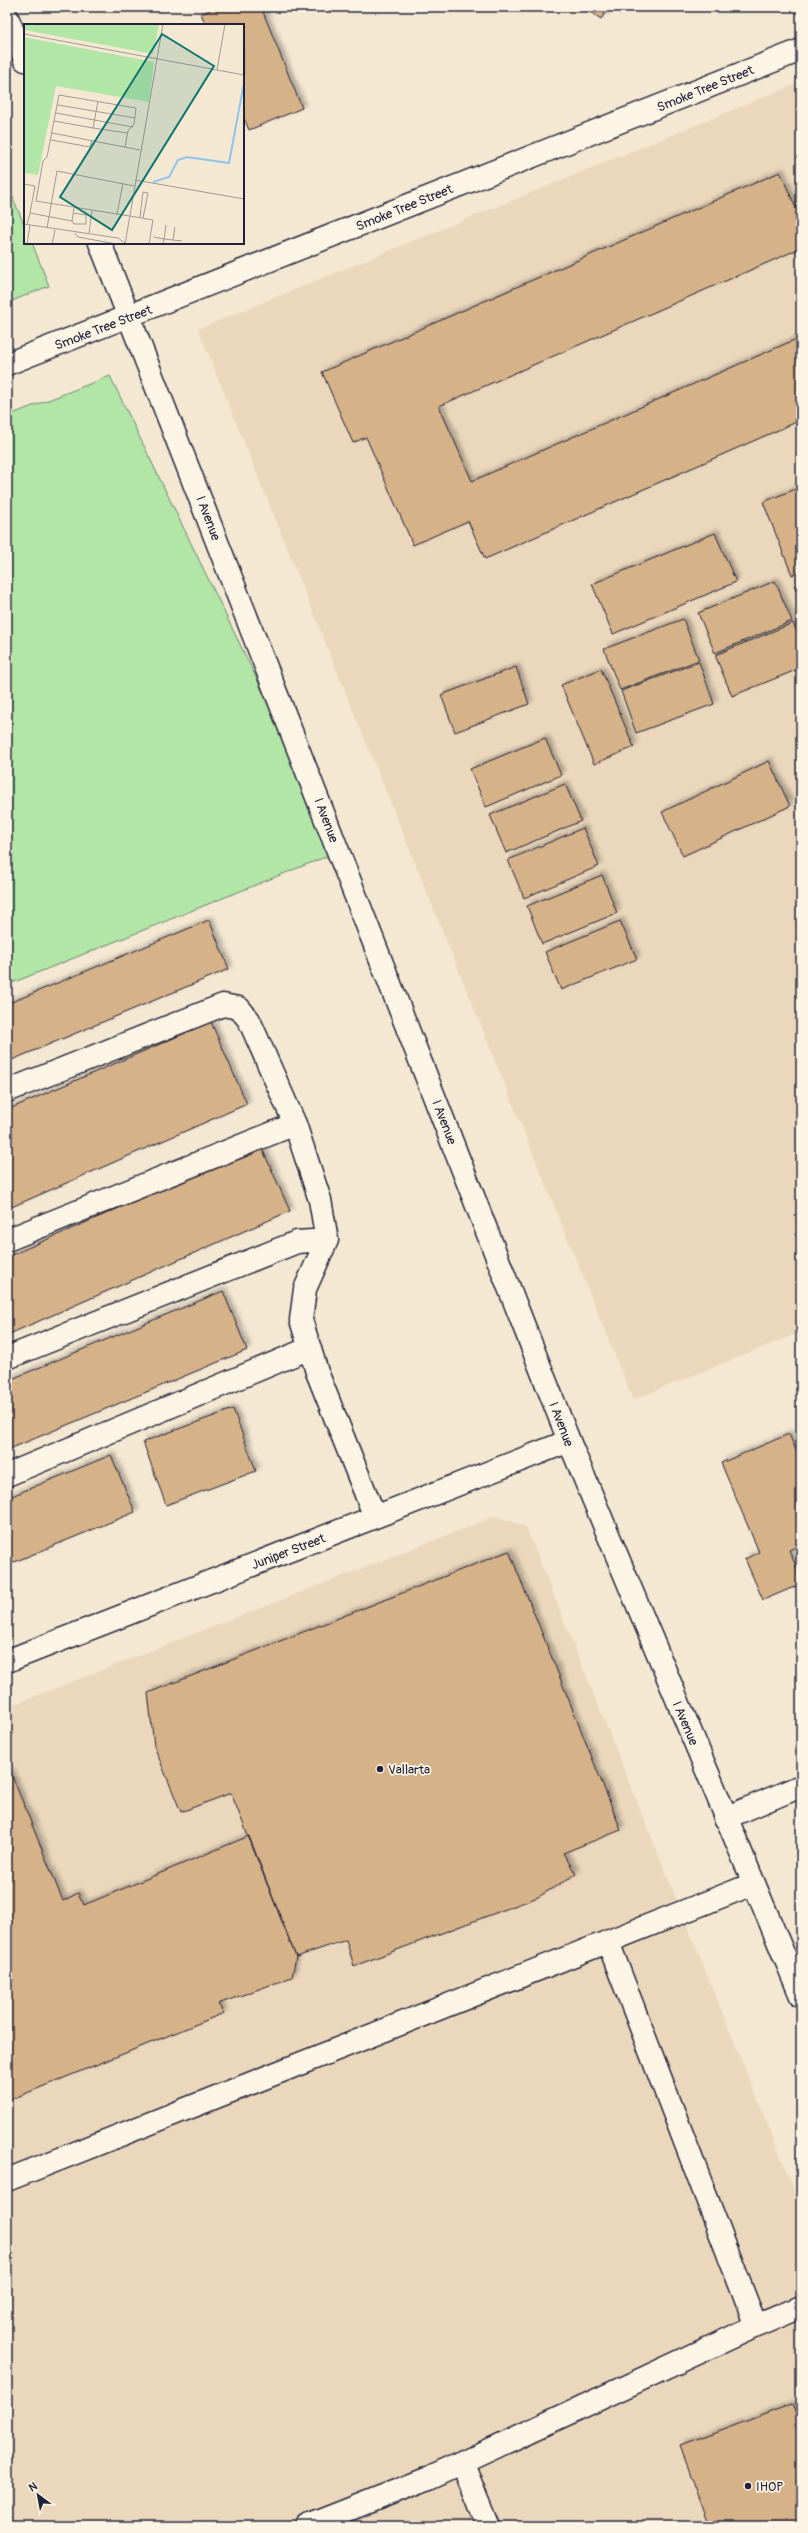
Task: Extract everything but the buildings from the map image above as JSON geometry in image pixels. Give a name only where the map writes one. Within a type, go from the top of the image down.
[{"type":"main road","points":[[7,17],[24,58]]},
{"type":"main road","name":"Smoke Tree Street","points":[[7,364],[801,50]]},
{"type":"main road","name":"I Avenue","points":[[100,244],[130,316],[569,1441],[725,1818],[801,1996]]},
{"type":"main road","points":[[7,1091],[223,1005],[239,1008],[249,1020],[295,1124],[320,1200],[327,1240],[305,1289],[301,1320],[310,1348],[375,1517]]},
{"type":"main road","points":[[7,1240],[295,1124]]},
{"type":"main road","points":[[7,1358],[296,1242],[327,1240]]},
{"type":"main road","points":[[7,1475],[310,1348]]},
{"type":"main road","name":"Juniper Street","points":[[7,1661],[569,1441]]},
{"type":"main road","points":[[725,1818],[801,1786]]},
{"type":"main road","points":[[7,2180],[753,1884]]},
{"type":"main road","points":[[608,1942],[756,2326]]},
{"type":"main road","points":[[307,2526],[462,2462],[756,2326],[801,2307]]},
{"type":"main road","points":[[462,2462],[488,2526]]},
{"type":"shaded area","points":[[801,82],[801,1332],[633,1400],[198,329]]},
{"type":"shaded area","points":[[496,1516],[526,1527],[801,2207],[801,2526],[7,2526],[7,1707]]},
{"type":"green space","points":[[7,183],[24,225],[24,244],[32,244],[49,286],[7,303]]},
{"type":"green space","points":[[110,376],[340,851],[7,985],[7,416]]},
{"type":"place","name":"Vallarta","points":[[380,1769]]},
{"type":"place","name":"IHOP","points":[[748,2486]]}]
